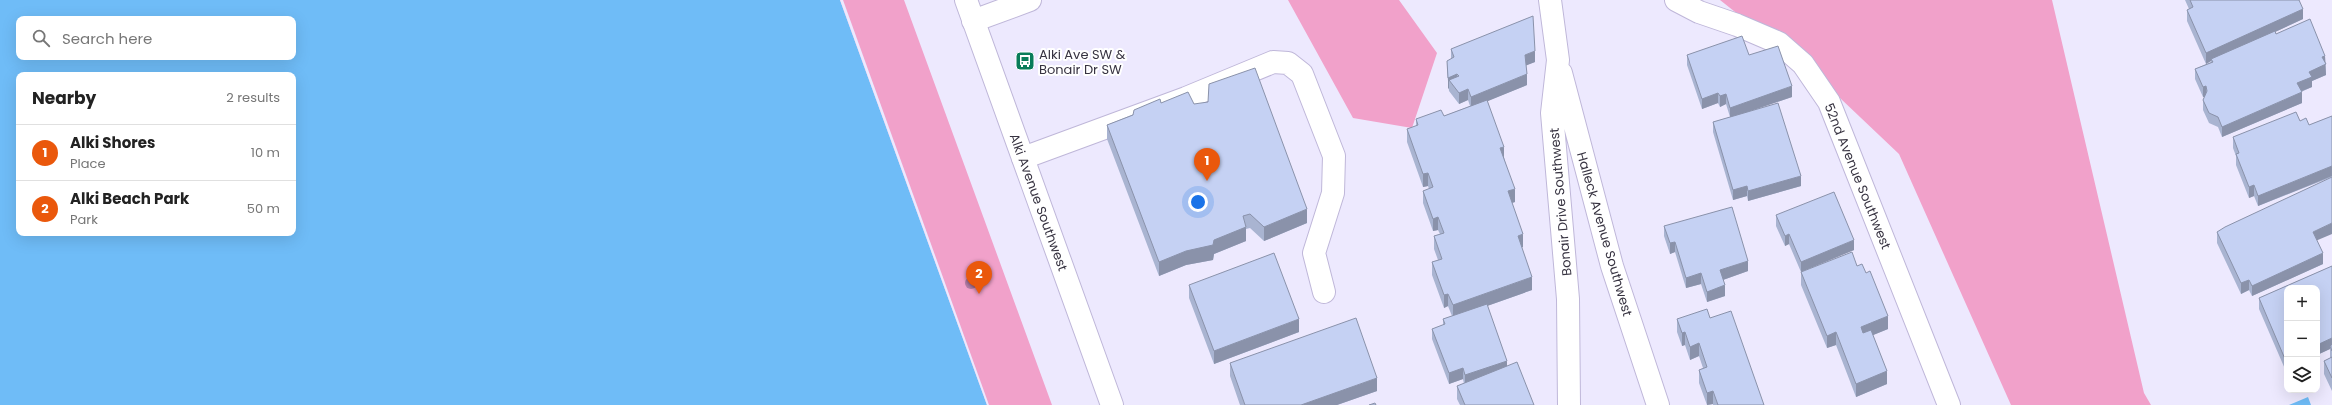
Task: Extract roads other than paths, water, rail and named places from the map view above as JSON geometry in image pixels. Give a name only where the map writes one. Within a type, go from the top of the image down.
[{"type":"street","name":"Alki Avenue Southwest","points":[[966,0],[1112,405]]},
{"type":"street","points":[[973,21],[1030,0]]},
{"type":"street","name":"Bonair Drive Southwest","points":[[1550,0],[1558,60],[1552,113],[1568,300],[1569,405]]},
{"type":"street","name":"52nd Avenue Southwest","points":[[1676,0],[1699,12],[1737,25],[1779,43],[1803,64],[1829,102],[1949,405]]},
{"type":"street","name":"Halleck Avenue Southwest","points":[[1558,60],[1612,266],[1658,405]]},
{"type":"street","points":[[1023,158],[1186,98],[1274,62],[1288,63],[1302,74],[1334,156],[1333,193],[1314,253],[1324,292]]},
{"type":"water","points":[[0,0],[840,0],[987,405],[0,405]]},
{"type":"water","points":[[2308,397],[2311,405],[2289,405]]},
{"type":"place","name":"Alki Ave SW & Bonair Dr SW","points":[[1025,61]]},
{"type":"place","name":"Alki Shores","points":[[1207,181]]},
{"type":"place","name":"Alki Beach Park","points":[[979,294]]}]
